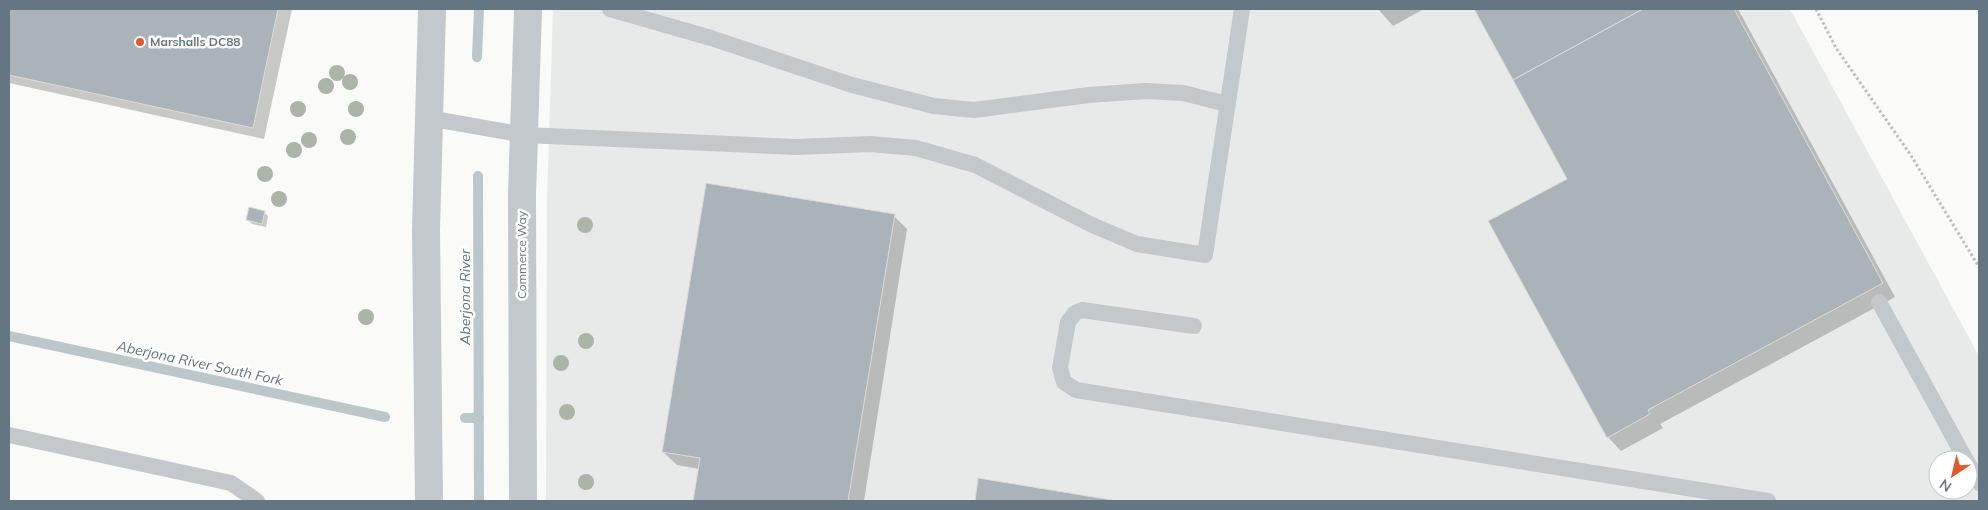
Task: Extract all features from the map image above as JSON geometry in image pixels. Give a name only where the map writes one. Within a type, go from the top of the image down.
[{"type":"street","points":[[429,501],[426,238],[432,9]]},
{"type":"street","name":"Commerce Way","points":[[523,501],[522,196],[528,9]]},
{"type":"lane","points":[[610,9],[711,38],[852,85],[934,106],[974,110],[1089,95],[1146,91],[1183,93],[1227,104]]},
{"type":"lane","points":[[428,118],[525,135],[796,147],[870,144],[916,148],[976,165],[1092,225],[1137,244],[1205,255],[1242,9]]},
{"type":"lane","points":[[1879,302],[1960,450]]},
{"type":"lane","points":[[1194,326],[1082,310],[1075,313],[1068,322],[1060,375],[1066,385],[1076,390],[1768,501]]},
{"type":"lane","points":[[9,435],[231,482],[257,501]]},
{"type":"path","points":[[1816,9],[1836,48],[1910,154],[1979,267]]},
{"type":"shaded area","points":[[553,9],[1790,9],[1979,356],[1979,501],[546,501],[547,199]]},
{"type":"building","name":"Marshalls DC88","points":[[9,9],[278,9],[253,128],[9,75]]},
{"type":"building","points":[[1474,9],[1643,9],[1513,80]]},
{"type":"building","points":[[1643,9],[1734,9],[1883,283],[1648,410],[1650,414],[1607,438],[1488,221],[1567,179],[1513,80]]},
{"type":"building","points":[[706,183],[895,214],[848,501],[693,501],[700,458],[662,452]]},
{"type":"building","points":[[249,207],[265,211],[262,224],[246,220]]},
{"type":"building","points":[[978,478],[1100,498],[1118,501],[975,501]]},
{"type":"waterway","name":"Aberjona River","points":[[477,57],[479,9]]},
{"type":"waterway","name":"Aberjona River","points":[[478,176],[479,501]]},
{"type":"waterway","name":"Aberjona River South Fork","points":[[9,336],[385,417]]},
{"type":"waterway","name":"Aberjona River South Fork","points":[[465,418],[479,418]]},
{"type":"place","name":"Marshalls DC88","points":[[140,42]]}]
